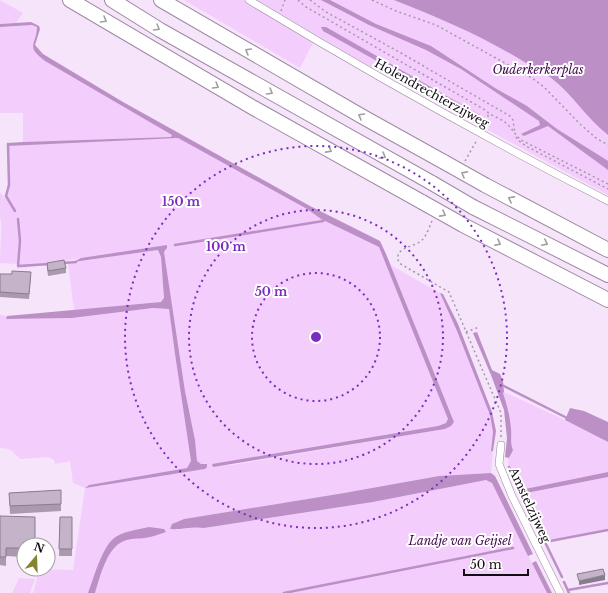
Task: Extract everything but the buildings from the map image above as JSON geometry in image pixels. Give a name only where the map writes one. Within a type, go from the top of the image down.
[{"type":"highway","points":[[70,0],[252,107],[463,225],[608,300]]},
{"type":"highway","points":[[112,0],[160,30],[473,207],[608,275]]},
{"type":"highway","points":[[161,0],[363,117],[485,185],[608,250]]},
{"type":"street","name":"Holendrechterzijweg","points":[[249,0],[380,77],[481,133],[608,200]]},
{"type":"street","name":"Amstelzijweg","points":[[501,445],[499,464],[512,496],[560,593]]},
{"type":"path","points":[[278,18],[285,0]]},
{"type":"path","points":[[298,0],[306,7],[506,123],[518,140],[526,146],[608,189]]},
{"type":"path","points":[[310,0],[326,12],[401,53],[510,116],[513,120],[515,136],[521,140],[608,184]]},
{"type":"path","points":[[372,0],[396,11],[436,25],[532,78],[544,87],[580,124],[596,138],[608,145]]},
{"type":"path","points":[[462,166],[481,133],[488,113]]},
{"type":"path","points":[[433,219],[421,241],[400,251],[397,256],[399,263],[449,292],[501,413],[501,445]]},
{"type":"path","points":[[466,332],[479,327]]},
{"type":"green space","points":[[0,0],[23,13],[16,23],[0,24]]},
{"type":"green space","name":"Ouderkerkerplas","points":[[184,0],[608,0],[608,195],[488,130],[490,124],[483,120],[480,126],[399,80],[307,37],[314,41],[300,68]]},
{"type":"green space","points":[[33,25],[37,27],[33,46],[35,52],[45,61],[172,135],[171,137],[23,142],[23,113],[0,113],[0,27]]},
{"type":"green space","name":"Landje van Geijsel","points":[[178,138],[307,209],[321,219],[379,247],[449,419],[446,423],[438,426],[213,464],[232,465],[445,429],[451,426],[454,422],[389,261],[392,266],[440,293],[457,331],[490,415],[493,432],[491,473],[439,476],[184,519],[172,524],[176,530],[197,527],[205,528],[373,502],[486,480],[492,483],[547,593],[95,593],[108,556],[117,545],[123,541],[134,538],[146,538],[149,527],[108,546],[88,593],[33,593],[37,577],[56,577],[56,569],[73,570],[85,488],[73,483],[70,461],[55,464],[54,460],[48,457],[21,459],[11,450],[0,448],[0,315],[7,316],[6,319],[72,318],[153,308],[169,309],[192,461],[187,468],[89,485],[86,487],[205,469],[197,461],[195,440],[185,391],[164,252],[167,248],[81,258],[17,269],[17,264],[0,263],[0,192],[6,199],[10,181],[9,146],[23,144]]},
{"type":"green space","points":[[158,250],[161,257],[164,299],[161,302],[74,310],[68,264],[73,262]]},
{"type":"green space","points":[[504,392],[608,442],[608,472],[520,490],[509,467],[508,458],[510,458],[512,433]]},
{"type":"green space","points":[[608,477],[608,530],[545,542],[521,494]]},
{"type":"green space","points":[[19,578],[35,579],[30,593],[12,593]]},
{"type":"shaded area","points":[[321,0],[330,0],[376,24],[431,46],[495,88],[527,106],[557,129],[608,161],[608,170],[548,126],[524,136],[521,134],[540,125],[539,121],[461,69],[426,50],[369,25]]},
{"type":"shaded area","name":"Ouderkerkerplas","points":[[394,0],[608,0],[608,135],[558,83],[550,77],[478,36]]},
{"type":"shaded area","points":[[31,22],[39,26],[40,29],[35,45],[43,54],[123,102],[310,206],[380,241],[454,422],[451,426],[445,429],[213,467],[212,464],[438,426],[446,423],[448,419],[379,247],[321,219],[307,209],[178,138],[7,146],[7,143],[171,137],[172,135],[45,61],[33,49],[37,27],[32,25],[0,27],[0,24]]},
{"type":"shaded area","points":[[321,27],[326,27],[480,115],[481,119],[323,31]]},
{"type":"shaded area","points":[[167,245],[164,252],[185,391],[195,440],[197,461],[201,464],[207,464],[207,467],[205,469],[85,488],[89,485],[187,468],[191,461],[169,309],[153,308],[72,318],[6,319],[7,316],[161,302],[164,298],[161,257],[158,250],[73,262],[81,258]]},
{"type":"shaded area","points":[[440,293],[443,294],[458,324],[492,412],[496,431],[493,451],[491,451],[493,432],[490,415],[457,331]]},
{"type":"shaded area","points":[[477,332],[492,370],[500,374],[503,381],[503,393],[510,419],[513,450],[509,458],[505,457],[507,438],[504,410],[473,333]]},
{"type":"shaded area","points":[[570,408],[584,411],[608,422],[608,442],[565,420]]},
{"type":"shaded area","points":[[608,472],[608,477],[521,494],[520,490]]},
{"type":"shaded area","points":[[491,473],[495,476],[533,554],[528,556],[492,483],[486,480],[373,502],[204,528],[196,527],[170,529],[172,524],[184,519],[439,476]]},
{"type":"shaded area","points":[[149,527],[164,529],[166,532],[148,538],[127,540],[118,544],[113,549],[105,563],[95,593],[88,593],[101,557],[113,539],[125,532]]},
{"type":"shaded area","points":[[536,561],[552,593],[547,593],[532,563]]},
{"type":"waterway","points":[[8,144],[9,185],[6,196],[15,211]]},
{"type":"waterway","points":[[175,245],[323,221],[326,218]]},
{"type":"waterway","points":[[18,219],[20,241],[18,266],[50,264]]},
{"type":"waterway","points":[[63,263],[76,262]]},
{"type":"waterway","points":[[502,385],[569,419]]},
{"type":"waterway","points":[[509,467],[538,529]]},
{"type":"waterway","points":[[545,542],[608,530]]},
{"type":"waterway","points":[[541,534],[562,577]]},
{"type":"waterway","points":[[284,593],[513,548]]},
{"type":"waterway","points":[[564,582],[569,593]]},
{"type":"waterway","points":[[568,590],[608,583]]}]
